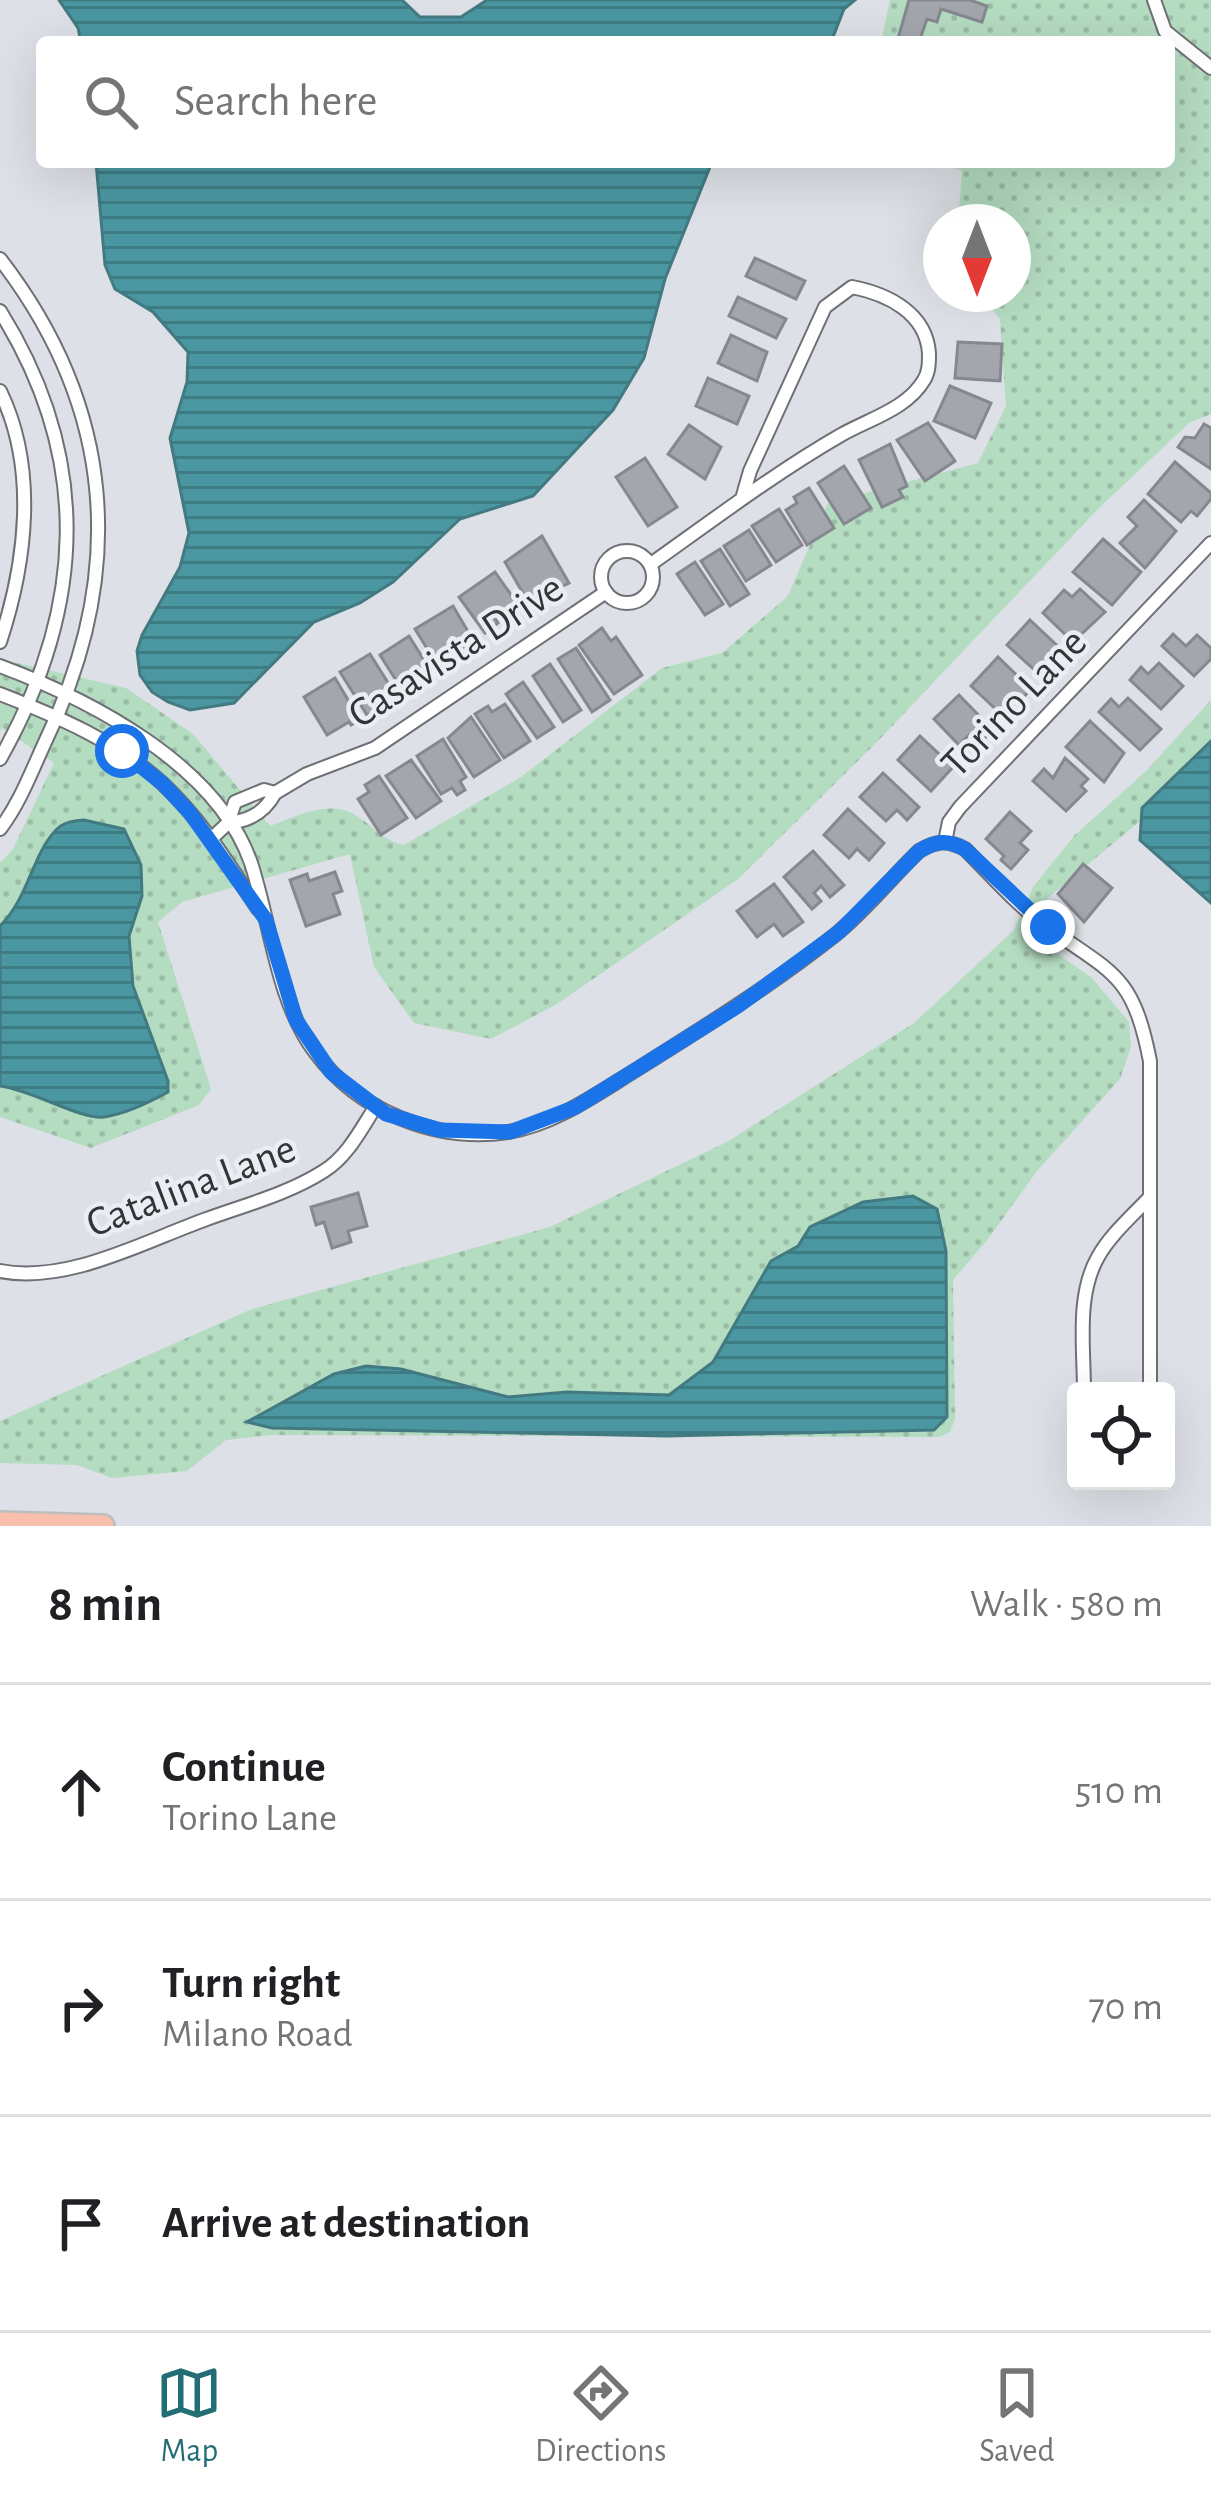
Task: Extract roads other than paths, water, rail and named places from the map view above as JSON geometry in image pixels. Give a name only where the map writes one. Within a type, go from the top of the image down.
[{"type":"main road","points":[[0,1523],[103,1526]]},
{"type":"street","points":[[1154,0],[1171,36]]},
{"type":"street","points":[[1175,39],[1211,68]]},
{"type":"street","points":[[0,259],[73,384],[91,445],[99,544],[93,605],[67,694],[0,830]]},
{"type":"street","name":"Casavista Drive","points":[[651,564],[841,435],[900,405],[927,377],[928,341],[919,322],[900,304],[852,287],[825,307],[750,471],[742,499]]},
{"type":"street","points":[[0,759],[38,681],[64,589],[68,548],[65,486],[50,414],[3,316],[32,307]]},
{"type":"street","points":[[0,391],[20,466],[24,508],[14,600],[0,641]]},
{"type":"street","name":"Torino Lane","points":[[0,666],[110,716],[176,761],[228,823],[251,864],[296,1020],[331,1072],[376,1106],[413,1123],[480,1134],[539,1124],[576,1107],[738,1006],[839,932],[919,851],[945,842],[949,822],[960,807],[1211,543]]},
{"type":"street","name":"Casavista Drive","points":[[630,550],[651,564],[651,590],[638,602],[620,602],[606,592],[601,576],[613,555],[630,550]]},
{"type":"street","name":"Casavista Drive","points":[[210,840],[228,823],[248,822],[275,793],[307,774],[376,748],[606,592]]},
{"type":"street","name":"Torino Lane","points":[[0,694],[122,751],[163,784],[210,840],[266,920]]},
{"type":"street","points":[[945,842],[965,849],[1029,912],[1116,974],[1133,997],[1150,1061],[1150,1382]]},
{"type":"street","name":"Catalina Lane","points":[[0,1270],[39,1273],[81,1264],[294,1188],[329,1168],[351,1145],[376,1106]]},
{"type":"street","points":[[1084,1382],[1084,1308],[1092,1270],[1106,1245],[1150,1197]]},
{"type":"water","points":[[59,0],[402,0],[420,17],[461,17],[487,0],[855,0],[844,9],[833,36],[80,36]]},
{"type":"water","points":[[97,168],[710,168],[665,279],[644,358],[613,410],[533,496],[460,519],[393,582],[360,603],[314,622],[234,703],[190,710],[152,692],[140,675],[137,651],[142,635],[180,567],[189,533],[170,438],[187,382],[188,352],[153,312],[115,289],[105,265]]},
{"type":"water","points":[[1211,741],[1211,903],[1140,840],[1142,808]]},
{"type":"water","points":[[84,820],[124,829],[141,865],[142,896],[129,936],[133,986],[168,1081],[168,1092],[104,1117],[0,1086],[0,926],[18,902],[48,840],[62,825]]},
{"type":"water","points":[[913,1196],[937,1209],[946,1251],[947,1417],[934,1430],[667,1436],[272,1428],[247,1422],[334,1374],[366,1366],[401,1369],[508,1397],[567,1392],[669,1395],[713,1362],[771,1261],[798,1246],[810,1227],[863,1202]]}]
